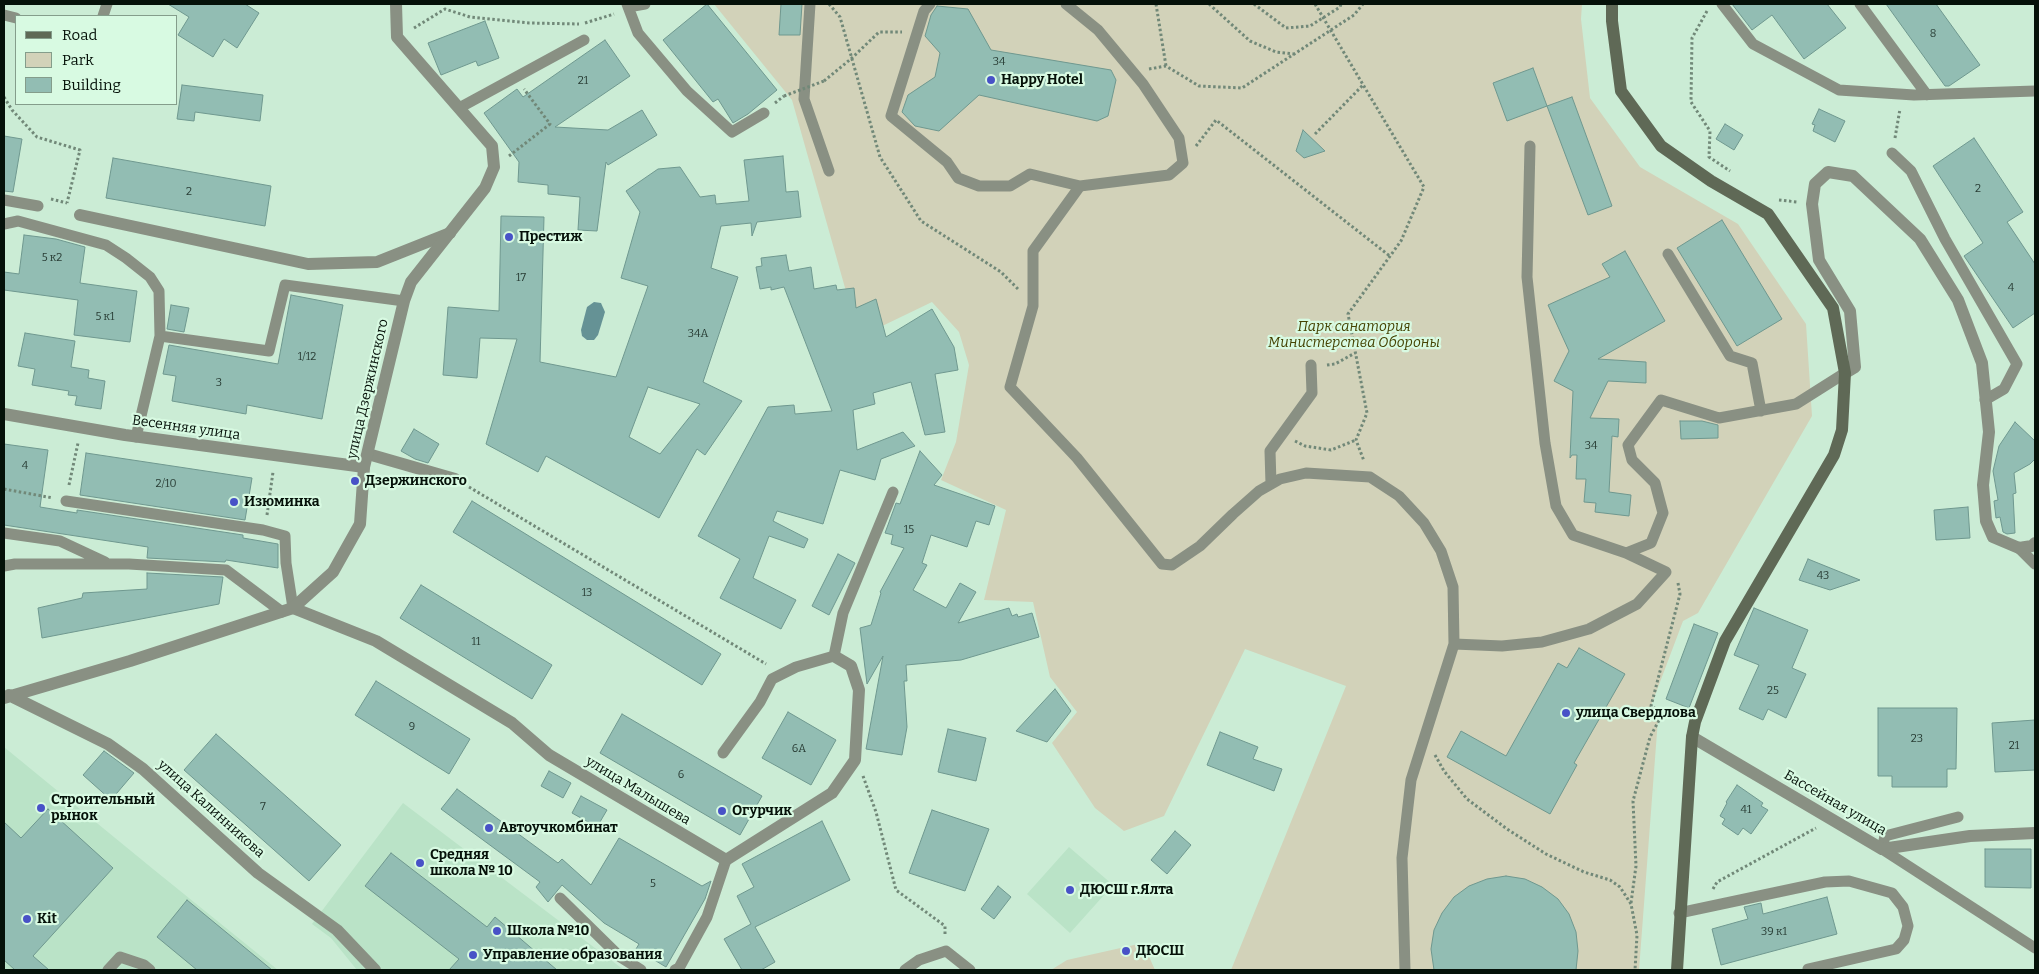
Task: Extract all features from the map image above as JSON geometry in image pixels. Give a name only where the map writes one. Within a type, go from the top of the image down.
[{"type":"main road","points":[[1612,4],[1612,20],[1621,91],[1661,146],[1711,181],[1768,214],[1833,308],[1845,373],[1842,430],[1834,455],[1725,641],[1695,722],[1692,738],[1679,913],[1677,970]]},
{"type":"street","points":[[396,4],[397,37],[492,146],[494,167]]},
{"type":"street","name":"улица Дзержинского","points":[[6,696],[130,661],[288,610],[334,572],[360,524],[364,467],[404,301],[411,282],[485,188],[494,167]]},
{"type":"street","points":[[1845,373],[1855,368],[1850,311],[1819,260],[1812,204],[1816,184],[1828,172],[1853,176],[1920,240],[1958,300],[1982,363],[1989,432],[1983,485],[1986,521],[1993,537],[2020,548],[2032,546],[2035,543]]},
{"type":"street","points":[[80,215],[308,264],[377,262],[450,233]]},
{"type":"street","name":"Весенняя улица","points":[[4,414],[136,436],[364,467]]},
{"type":"street","points":[[368,454],[455,479]]},
{"type":"street","name":"улица Малышева","points":[[288,610],[376,642],[512,723],[549,755],[726,860]]},
{"type":"street","points":[[726,860],[832,793],[855,760],[859,690],[851,666],[834,656]]},
{"type":"street","name":"улица Калинникова","points":[[6,696],[108,744],[144,769],[258,873],[337,930],[375,970]]},
{"type":"street","name":"Бассейная улица","points":[[1692,738],[1882,849],[1970,836],[2035,833]]},
{"type":"lane","points":[[644,4],[628,6],[638,33],[687,91],[732,132],[764,113]]},
{"type":"lane","points":[[810,4],[804,99],[829,171]]},
{"type":"lane","points":[[930,4],[924,11],[891,116],[947,162],[958,178],[979,186],[1010,186],[1030,174],[1080,186],[1169,175],[1183,163],[1179,138],[1143,84],[1098,30],[1066,4]]},
{"type":"lane","points":[[1722,4],[1753,44],[1839,90],[1927,95],[2035,91]]},
{"type":"lane","points":[[1860,4],[1927,95]]},
{"type":"lane","points":[[459,108],[584,40]]},
{"type":"lane","points":[[1454,644],[1502,646],[1542,642],[1589,629],[1637,604],[1666,572],[1626,553],[1573,535],[1556,506],[1545,443],[1527,277],[1530,146]]},
{"type":"lane","points":[[1892,153],[1911,172],[1945,239],[2017,364],[2004,389],[1985,400]]},
{"type":"lane","points":[[1080,186],[1033,251],[1034,306],[1010,387],[1076,458],[1162,564],[1172,565],[1200,546],[1232,514],[1259,491],[1280,479],[1306,473],[1370,478],[1399,496],[1424,523],[1441,551],[1453,587],[1454,644],[1411,780],[1402,858],[1405,970]]},
{"type":"lane","points":[[4,200],[38,206]]},
{"type":"lane","points":[[4,224],[18,221],[106,244],[150,277],[159,291],[160,336],[136,436]]},
{"type":"lane","points":[[1668,254],[1730,356],[1752,363],[1761,411]]},
{"type":"lane","points":[[160,336],[269,351],[285,285],[404,301]]},
{"type":"lane","points":[[1271,484],[1270,451],[1312,393],[1311,366]]},
{"type":"lane","points":[[1626,553],[1651,543],[1663,513],[1655,483],[1632,460],[1628,444],[1661,400],[1720,418],[1796,404],[1845,373]]},
{"type":"lane","points":[[724,753],[760,702],[772,678],[834,656],[843,613],[892,492]]},
{"type":"lane","points":[[66,501],[265,530],[285,536],[288,610]]},
{"type":"lane","points":[[4,533],[60,541],[109,564]]},
{"type":"lane","points":[[2020,548],[2035,564]]},
{"type":"lane","points":[[4,566],[15,564],[109,564],[226,570],[288,610]]},
{"type":"lane","points":[[1958,817],[1885,836],[1882,849],[2035,948]]},
{"type":"lane","points":[[675,970],[679,968],[707,917],[726,860]]},
{"type":"lane","points":[[1679,913],[1825,882],[1849,881],[1892,893],[1903,908],[1908,926],[1904,940],[1896,948],[1808,969]]},
{"type":"lane","points":[[560,898],[619,956],[641,970]]},
{"type":"lane","points":[[905,970],[920,960],[946,951],[970,970]]},
{"type":"lane","points":[[108,970],[120,957],[144,965],[150,970]]},
{"type":"path","points":[[829,4],[840,17],[880,157],[921,221],[1001,272],[1034,306]]},
{"type":"path","points":[[1156,4],[1166,66]]},
{"type":"path","points":[[1209,4],[1250,41],[1276,52],[1295,54]]},
{"type":"path","points":[[1254,4],[1286,28],[1310,26],[1340,7],[1341,4]]},
{"type":"path","points":[[1315,4],[1424,187],[1401,241],[1348,314],[1367,413],[1356,440],[1370,478]]},
{"type":"path","points":[[1148,69],[1166,66],[1199,86],[1242,88],[1354,15],[1363,4]]},
{"type":"path","points":[[1709,157],[1710,131],[1691,102],[1691,93],[1692,38],[1711,4]]},
{"type":"path","points":[[397,37],[445,10],[470,17],[530,24],[581,24],[607,17],[628,6]]},
{"type":"path","points":[[784,96],[824,81],[879,32],[917,32]]},
{"type":"path","points":[[494,167],[550,124],[515,76]]},
{"type":"path","points":[[1315,134],[1364,84]]},
{"type":"path","points":[[1892,153],[1902,94]]},
{"type":"path","points":[[4,97],[12,110],[36,137],[80,150],[67,203]]},
{"type":"path","points":[[1183,163],[1216,120],[1391,257]]},
{"type":"path","points":[[38,206],[50,199],[67,203],[80,215]]},
{"type":"path","points":[[1311,366],[1335,364],[1355,353]]},
{"type":"path","points":[[4,489],[66,501],[81,427]]},
{"type":"path","points":[[1282,435],[1306,446],[1331,450],[1356,440]]},
{"type":"path","points":[[265,530],[276,456]]},
{"type":"path","points":[[455,479],[783,673]]},
{"type":"path","points":[[1666,572],[1677,579],[1680,594],[1651,706],[1663,713],[1695,722]]},
{"type":"path","points":[[1635,970],[1637,934],[1631,904],[1636,866],[1632,801],[1650,737],[1663,713]]},
{"type":"path","points":[[1424,737],[1444,771],[1467,799],[1507,829],[1546,854],[1584,872],[1610,880],[1620,887],[1631,904]]},
{"type":"path","points":[[855,760],[876,812],[896,890],[945,926],[946,951]]},
{"type":"path","points":[[1704,908],[1717,882],[1832,819]]},
{"type":"shaded area","name":"Строительный рынок","points":[[4,747],[153,869],[278,970],[4,970]]},
{"type":"shaded area","name":"Средняя школа № 10","points":[[403,803],[624,970],[357,970],[331,938],[312,924]]},
{"type":"shaded area","name":"ДЮСШ г.Ялта","points":[[1069,847],[1113,885],[1070,933],[1027,894]]},
{"type":"green space","name":"Парк санатория Министерства Обороны","points":[[714,4],[1582,4],[1581,19],[1590,98],[1640,167],[1738,224],[1806,324],[1812,416],[1698,613],[1683,621],[1651,706],[1658,719],[1639,970],[1231,970],[1346,686],[1245,649],[1164,816],[1124,831],[1095,808],[1052,743],[1077,712],[1050,677],[1033,602],[984,600],[1006,510],[941,480],[956,442],[969,365],[959,332],[932,302],[876,329],[851,309],[792,100]]},
{"type":"green space","name":"ДЮСШ","points":[[1143,943],[1155,970],[1051,970],[1067,960]]},
{"type":"water","points":[[594,302],[601,303],[605,312],[598,335],[594,340],[587,340],[582,336],[581,330],[587,307]]},
{"type":"building","points":[[168,4],[245,4],[259,13],[237,48],[224,39],[213,57],[178,35],[189,17]]},
{"type":"building","points":[[707,4],[777,90],[748,114],[733,123],[718,99],[713,102],[663,40]]},
{"type":"building","points":[[781,4],[802,4],[800,35],[779,35]]},
{"type":"building","points":[[1732,4],[1827,4],[1846,28],[1804,59],[1772,15],[1752,30]]},
{"type":"building","points":[[1886,4],[1936,4],[1980,65],[1949,86],[1945,86]]},
{"type":"building","points":[[937,6],[968,9],[991,50],[1111,70],[1116,80],[1108,116],[1097,121],[979,95],[939,131],[915,126],[902,112],[908,95],[935,77],[940,53],[925,36],[931,15]]},
{"type":"building","points":[[485,21],[499,58],[478,66],[476,61],[441,75],[428,43]]},
{"type":"building","points":[[605,40],[630,76],[555,127],[608,130],[642,110],[657,135],[608,165],[606,162],[597,231],[578,230],[580,197],[548,194],[548,185],[518,182],[519,162],[484,113],[517,89],[523,97]]},
{"type":"building","points":[[1533,68],[1547,106],[1507,121],[1493,83]]},
{"type":"building","points":[[182,85],[263,95],[260,121],[195,112],[194,121],[177,119]]},
{"type":"building","points":[[1572,97],[1612,206],[1588,215],[1547,106]]},
{"type":"building","points":[[1819,109],[1845,121],[1835,142],[1813,131],[1815,125],[1812,124]]},
{"type":"building","points":[[1725,124],[1743,135],[1734,150],[1716,139]]},
{"type":"building","points":[[1303,130],[1325,151],[1304,158],[1296,151]]},
{"type":"building","points":[[4,136],[22,139],[13,192],[4,191]]},
{"type":"building","points":[[1974,138],[2023,212],[2007,222],[2035,264],[2035,313],[2013,328],[1964,256],[1983,243],[1933,166]]},
{"type":"building","points":[[783,156],[786,192],[798,191],[801,217],[757,222],[752,236],[751,223],[721,226],[711,268],[738,277],[703,382],[742,401],[705,455],[697,449],[659,518],[546,456],[538,472],[486,444],[517,339],[480,338],[477,378],[443,375],[448,307],[499,311],[501,216],[544,217],[540,362],[616,377],[648,286],[621,278],[640,212],[626,191],[658,169],[680,167],[700,197],[715,195],[716,204],[749,201],[744,160]],"holes":[[[648,387],[700,404],[660,454],[629,437]]]},
{"type":"building","points":[[113,158],[271,186],[265,226],[106,198]]},
{"type":"building","points":[[1722,220],[1782,319],[1737,346],[1677,248]]},
{"type":"building","points":[[24,235],[56,239],[85,247],[80,283],[137,291],[130,342],[74,335],[78,300],[4,290],[4,272],[19,274]]},
{"type":"building","points":[[1625,251],[1665,321],[1598,359],[1646,362],[1646,383],[1608,381],[1590,418],[1619,419],[1618,437],[1612,436],[1609,492],[1631,495],[1629,516],[1595,512],[1596,503],[1584,502],[1586,479],[1576,479],[1577,455],[1572,455],[1570,458],[1573,391],[1554,381],[1569,351],[1548,305],[1610,277],[1602,264]]},
{"type":"building","points":[[786,255],[789,271],[811,267],[814,289],[836,285],[837,290],[854,288],[856,308],[876,299],[886,337],[932,309],[954,347],[958,370],[935,374],[945,432],[925,435],[911,382],[873,393],[875,404],[853,410],[857,450],[903,432],[915,446],[881,459],[875,480],[840,470],[823,524],[777,511],[773,521],[808,539],[804,548],[769,536],[753,578],[796,600],[781,629],[720,598],[740,559],[698,536],[768,407],[794,405],[795,414],[832,411],[784,287],[771,290],[771,287],[760,289],[756,267],[762,266],[761,258]]},
{"type":"building","points":[[291,295],[343,305],[322,419],[247,405],[246,414],[172,401],[176,376],[163,374],[169,345],[278,364]]},
{"type":"building","points":[[171,305],[189,308],[184,332],[167,329]]},
{"type":"building","points":[[25,333],[75,341],[71,367],[89,370],[88,378],[105,381],[101,409],[75,405],[77,396],[68,395],[69,391],[32,385],[35,369],[18,366]]},
{"type":"building","points":[[1680,421],[1702,421],[1718,425],[1718,438],[1681,439]]},
{"type":"building","points":[[2015,422],[2035,441],[2035,459],[2014,473],[2016,493],[2013,494],[2015,533],[2007,534],[2003,532],[2000,517],[1996,518],[1994,501],[1998,500],[1993,471],[1999,446]]},
{"type":"building","points":[[414,429],[439,444],[428,463],[415,459],[401,451]]},
{"type":"building","points":[[4,444],[48,450],[40,507],[77,513],[77,510],[243,535],[243,538],[278,544],[278,568],[226,560],[225,562],[147,558],[148,547],[4,525]]},
{"type":"building","points":[[920,451],[942,475],[934,485],[995,506],[989,525],[976,521],[967,547],[931,535],[922,563],[927,565],[913,590],[946,608],[960,583],[976,592],[958,623],[1009,608],[1012,616],[1017,614],[1018,617],[1032,613],[1039,637],[961,660],[906,665],[907,681],[904,681],[907,727],[902,755],[866,749],[883,656],[867,684],[860,628],[871,625],[880,592],[904,548],[891,544],[893,535],[885,533],[896,503],[900,504]]},
{"type":"building","points":[[86,453],[252,478],[245,520],[80,495]]},
{"type":"building","points":[[472,501],[721,654],[702,685],[453,532]]},
{"type":"building","points":[[1968,507],[1970,538],[1936,540],[1934,510]]},
{"type":"building","points":[[838,554],[855,563],[829,615],[812,606]]},
{"type":"building","points":[[1808,559],[1860,580],[1830,590],[1799,580]]},
{"type":"building","points":[[147,573],[223,577],[219,604],[42,638],[38,608],[82,598],[83,593],[147,589]]},
{"type":"building","points":[[421,585],[552,665],[532,699],[400,618]]},
{"type":"building","points":[[1754,608],[1808,630],[1792,668],[1806,674],[1786,718],[1768,709],[1763,720],[1739,709],[1759,665],[1734,655]]},
{"type":"building","points":[[1694,624],[1718,633],[1689,708],[1666,699]]},
{"type":"building","points":[[1579,648],[1625,674],[1574,763],[1577,765],[1550,814],[1447,757],[1461,731],[1506,756],[1558,663],[1567,668]]},
{"type":"building","points":[[376,681],[470,739],[449,774],[355,715]]},
{"type":"building","points":[[1055,689],[1071,711],[1047,742],[1016,731]]},
{"type":"building","points":[[1878,708],[1957,708],[1956,769],[1947,769],[1947,787],[1892,787],[1892,776],[1878,776]]},
{"type":"building","points":[[788,712],[836,740],[811,785],[762,758]]},
{"type":"building","points":[[622,714],[762,796],[740,835],[600,753]]},
{"type":"building","points":[[2035,720],[2035,770],[1995,772],[1992,723]]},
{"type":"building","points":[[948,729],[986,738],[976,781],[938,772]]},
{"type":"building","points":[[1220,732],[1258,747],[1253,759],[1282,769],[1274,791],[1207,765]]},
{"type":"building","points":[[216,734],[341,845],[309,881],[184,770]]},
{"type":"building","points":[[104,751],[134,773],[111,800],[83,775]]},
{"type":"building","points":[[549,771],[571,783],[563,798],[541,786]]},
{"type":"building","points":[[1737,785],[1763,803],[1761,806],[1768,810],[1751,834],[1743,828],[1738,835],[1722,824],[1725,819],[1720,816]]},
{"type":"building","points":[[457,789],[558,863],[562,859],[591,885],[619,838],[702,886],[711,881],[705,899],[666,967],[636,949],[639,944],[604,923],[562,885],[548,902],[536,887],[540,882],[441,809]]},
{"type":"building","points":[[581,796],[607,810],[597,827],[572,813]]},
{"type":"building","points":[[48,809],[113,868],[33,956],[49,970],[15,970],[4,960],[4,822],[21,838]]},
{"type":"building","points":[[932,810],[989,829],[965,891],[909,873]]},
{"type":"building","points":[[822,821],[850,880],[755,927],[775,962],[761,970],[742,970],[724,939],[751,924],[737,896],[754,887],[742,864]]},
{"type":"building","points":[[1175,831],[1191,845],[1167,874],[1151,860]]},
{"type":"building","points":[[1985,849],[2031,849],[2031,888],[1985,887]]},
{"type":"building","points":[[391,853],[487,927],[495,917],[557,970],[449,970],[459,959],[365,886]]},
{"type":"building","points":[[1506,876],[1525,879],[1542,887],[1558,899],[1569,914],[1576,932],[1578,951],[1576,970],[1434,970],[1431,949],[1434,930],[1442,913],[1454,897],[1469,886],[1487,879]]},
{"type":"building","points":[[998,886],[1011,897],[994,919],[981,909]]},
{"type":"building","points":[[1827,897],[1837,934],[1721,965],[1712,929],[1748,919],[1744,907],[1761,903],[1763,914]]},
{"type":"building","points":[[187,900],[272,970],[197,970],[157,937]]},
{"type":"place","name":"Happy Hotel","points":[[991,80]]},
{"type":"place","name":"Престиж","points":[[509,237]]},
{"type":"place","name":"Дзержинского","points":[[355,481]]},
{"type":"place","name":"Изюминка","points":[[234,502]]},
{"type":"place","name":"улица Свердлова","points":[[1566,713]]},
{"type":"place","name":"Строительный рынок","points":[[41,808]]},
{"type":"place","name":"Огурчик","points":[[722,811]]},
{"type":"place","name":"Автоучкомбинат","points":[[489,828]]},
{"type":"place","name":"Средняя школа № 10","points":[[420,863]]},
{"type":"place","name":"ДЮСШ г.Ялта","points":[[1070,890]]},
{"type":"place","name":"Kit","points":[[27,919]]},
{"type":"place","name":"Школа №10","points":[[497,931]]},
{"type":"place","name":"ДЮСШ","points":[[1126,951]]},
{"type":"place","name":"Управление образования","points":[[473,955]]}]
